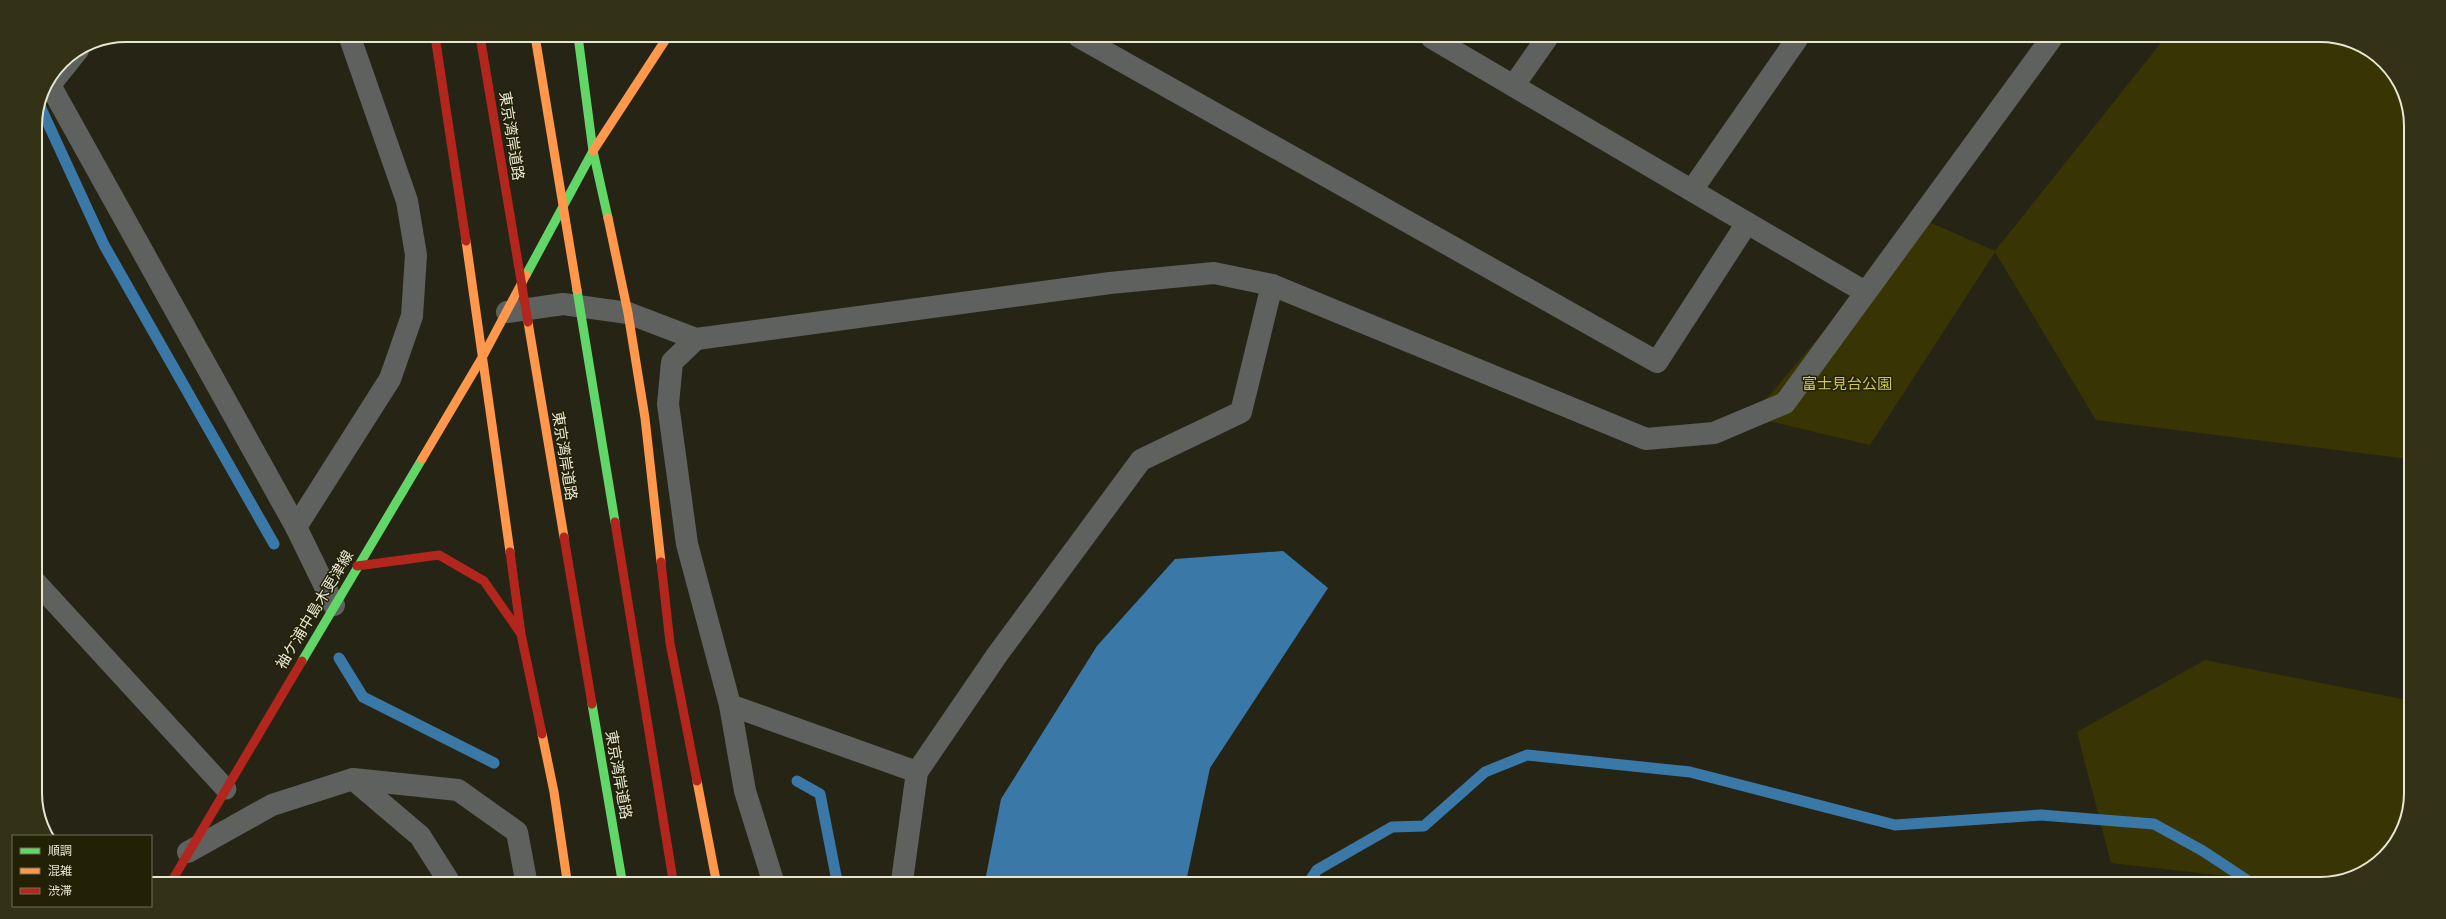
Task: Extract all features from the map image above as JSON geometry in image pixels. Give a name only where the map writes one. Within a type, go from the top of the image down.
[{"type":"main road","points":[[436,42],[483,356],[521,634],[554,792],[567,877]]},
{"type":"main road","name":"東京湾岸道路","points":[[481,42],[621,877]]},
{"type":"main road","points":[[536,42],[673,877]]},
{"type":"main road","points":[[579,42],[594,151],[628,313],[645,418],[670,644],[715,877]]},
{"type":"main road","name":"袖ケ浦中島木更津線","points":[[174,877],[357,566],[483,356],[594,151],[664,42]]},
{"type":"main road","points":[[357,566],[440,555],[484,581],[521,634]]},
{"type":"street","points":[[296,527],[390,379],[412,316],[416,255],[407,201],[351,42]]},
{"type":"street","points":[[1088,42],[1657,362],[1747,223]]},
{"type":"street","points":[[1439,42],[1865,292]]},
{"type":"street","points":[[1514,85],[1544,42]]},
{"type":"street","points":[[1692,190],[1795,42]]},
{"type":"street","points":[[506,312],[563,304],[628,313],[696,339],[1117,282],[1214,273],[1272,285],[1646,439],[1714,432],[1785,403],[1865,292],[2051,42]]},
{"type":"street","points":[[48,94],[296,527],[334,605]]},
{"type":"street","points":[[903,877],[917,772],[998,655],[1141,460],[1241,412],[1272,285]]},
{"type":"street","points":[[696,339],[672,362],[668,404],[687,544],[730,705],[745,791],[772,877]]},
{"type":"street","points":[[730,705],[917,772]]},
{"type":"street","points":[[188,852],[272,805],[353,779],[458,790],[517,832],[525,877]]},
{"type":"street","points":[[353,779],[420,836],[446,877]]},
{"type":"lane","points":[[42,589],[226,789]]},
{"type":"green space","name":"富士見台公園","points":[[2162,42],[2326,42],[2347,46],[2367,56],[2383,70],[2393,84],[2398,94],[2404,120],[2404,458],[2096,420],[1995,252],[1870,445],[1751,417],[1920,218],[1995,251]]},
{"type":"green space","points":[[2205,660],[2404,699],[2404,799],[2400,820],[2387,844],[2376,856],[2367,863],[2347,873],[2331,876],[2234,877],[2111,863],[2077,732]]},
{"type":"water","points":[[1283,551],[1328,588],[1210,768],[1187,877],[986,877],[1001,799],[1097,646],[1175,559]]},
{"type":"waterway","points":[[43,113],[104,245],[274,544]]},
{"type":"waterway","points":[[339,658],[363,697],[494,763]]},
{"type":"waterway","points":[[1312,877],[1317,870],[1392,827],[1424,826],[1485,772],[1527,755],[1690,772],[1895,825],[2041,815],[2154,824],[2203,851],[2242,877]]},
{"type":"waterway","points":[[797,781],[820,794],[836,877]]},
{"type":"traffic: fast","points":[[579,42],[593,151],[608,218]]},
{"type":"traffic: fast","points":[[526,275],[593,151]]},
{"type":"traffic: fast","points":[[577,290],[615,522]]},
{"type":"traffic: fast","points":[[302,661],[422,459]]},
{"type":"traffic: fast","points":[[592,704],[621,877]]},
{"type":"traffic: slow","points":[[536,42],[577,290]]},
{"type":"traffic: slow","points":[[593,151],[664,42]]},
{"type":"traffic: slow","points":[[608,218],[628,313],[645,418],[661,562]]},
{"type":"traffic: slow","points":[[466,241],[510,552]]},
{"type":"traffic: slow","points":[[422,459],[483,356],[526,275]]},
{"type":"traffic: slow","points":[[528,322],[564,537]]},
{"type":"traffic: slow","points":[[542,734],[554,792],[567,877]]},
{"type":"traffic: slow","points":[[697,781],[715,877]]},
{"type":"traffic: jam","points":[[436,42],[466,241]]},
{"type":"traffic: jam","points":[[481,42],[528,322]]},
{"type":"traffic: jam","points":[[615,522],[673,877]]},
{"type":"traffic: jam","points":[[564,537],[592,704]]},
{"type":"traffic: jam","points":[[510,552],[521,634],[542,734]]},
{"type":"traffic: jam","points":[[357,566],[439,555],[484,581],[521,634]]},
{"type":"traffic: jam","points":[[661,562],[670,643],[697,781]]},
{"type":"traffic: jam","points":[[174,877],[302,661]]}]
